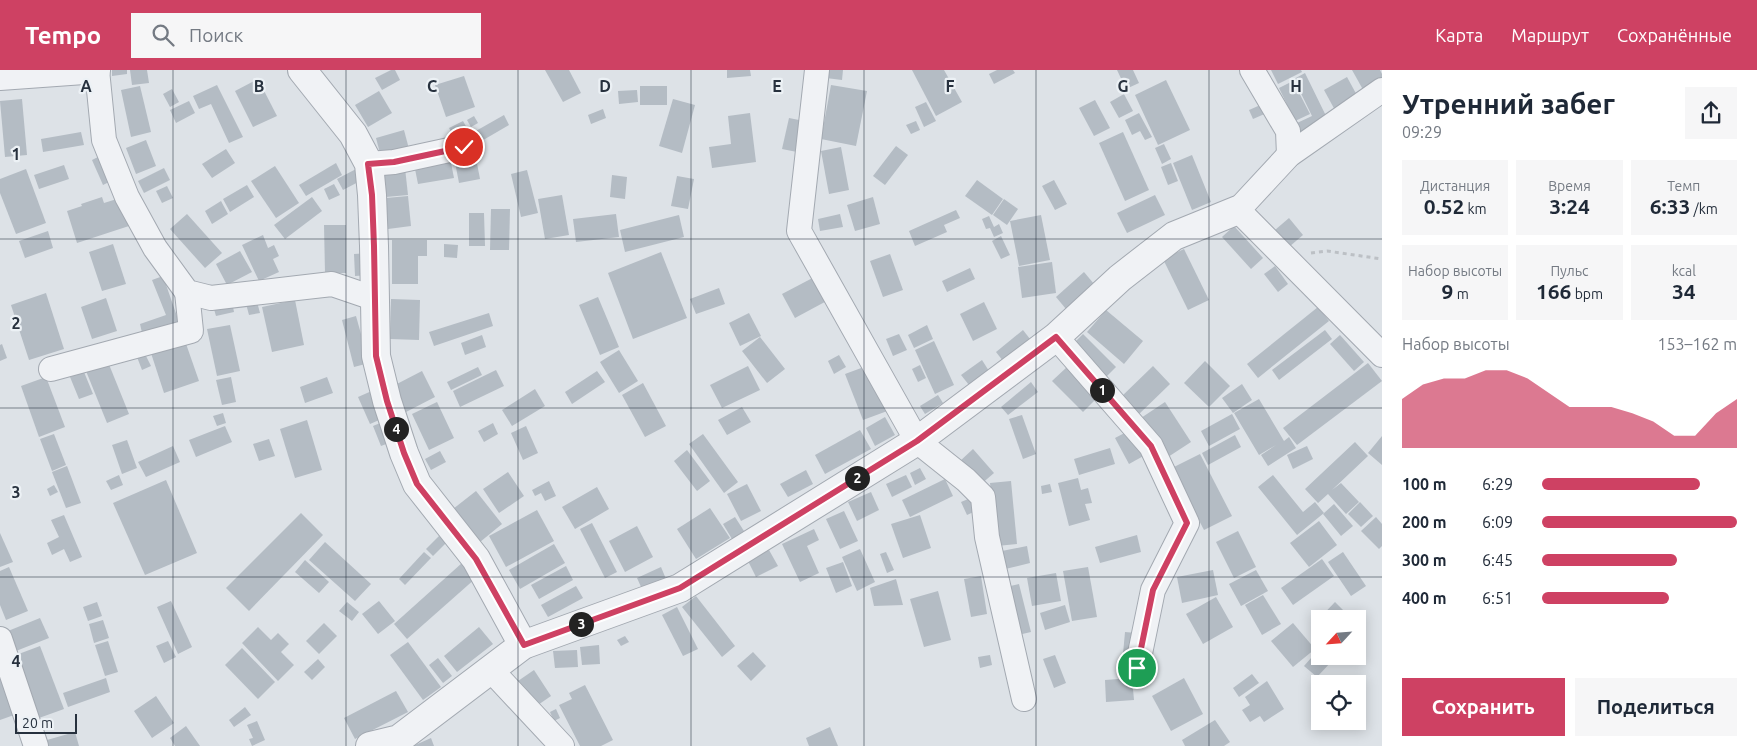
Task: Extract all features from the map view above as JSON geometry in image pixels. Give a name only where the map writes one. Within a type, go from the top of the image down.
[{"type":"street","points":[[302,70],[353,134],[368,164],[372,195],[376,356],[387,401],[404,453],[417,484],[476,559],[524,645]]},
{"type":"street","points":[[817,70],[799,230],[917,441],[966,480],[983,497],[986,537],[1024,699]]},
{"type":"street","points":[[1252,70],[1288,130],[1288,155]]},
{"type":"street","points":[[0,78],[98,71],[104,140],[127,197],[155,248],[186,292],[191,332],[52,369]]},
{"type":"street","points":[[370,746],[401,742],[524,645],[680,588],[917,441],[1056,337],[1120,278],[1174,236],[1238,210],[1288,155],[1382,90]]},
{"type":"street","points":[[368,164],[394,162],[464,147]]},
{"type":"street","points":[[1238,210],[1382,355]]},
{"type":"street","points":[[186,292],[211,298],[332,284],[376,299]]},
{"type":"street","points":[[1056,337],[1151,446],[1187,523],[1153,590],[1137,668]]},
{"type":"street","points":[[0,638],[36,746]]},
{"type":"street","points":[[491,670],[562,746]]},
{"type":"path","points":[[1285,256],[1327,251],[1382,259]]},
{"type":"building","points":[[112,70],[127,70],[127,74],[112,76]]},
{"type":"building","points":[[130,70],[147,70],[149,83],[132,85]]},
{"type":"building","points":[[395,70],[400,80],[382,90],[375,78]]},
{"type":"building","points":[[545,70],[569,70],[581,93],[563,102]]},
{"type":"building","points":[[727,70],[750,70],[751,76],[727,78]]},
{"type":"building","points":[[827,70],[843,70],[842,80],[826,78]]},
{"type":"building","points":[[912,70],[944,70],[962,102],[936,116]]},
{"type":"building","points":[[997,70],[1013,70],[1015,73],[994,84],[989,74]]},
{"type":"building","points":[[1117,70],[1133,70],[1139,83],[1126,89]]},
{"type":"building","points":[[1271,70],[1301,70],[1302,72],[1278,84]]},
{"type":"building","points":[[1352,70],[1380,70],[1382,74],[1382,87],[1366,95]]},
{"type":"building","points":[[1305,73],[1328,120],[1302,134],[1297,123],[1312,116],[1294,79]]},
{"type":"building","points":[[464,76],[475,107],[446,117],[435,85]]},
{"type":"building","points":[[1347,77],[1359,99],[1336,112],[1324,90]]},
{"type":"building","points":[[258,79],[277,116],[253,127],[235,91]]},
{"type":"building","points":[[1166,80],[1190,130],[1158,145],[1135,95]]},
{"type":"building","points":[[1293,81],[1310,114],[1295,121],[1279,88]]},
{"type":"building","points":[[217,85],[243,137],[229,143],[211,104],[199,109],[193,96]]},
{"type":"building","points":[[831,85],[867,91],[856,146],[821,139]]},
{"type":"building","points":[[140,86],[151,132],[131,137],[121,90]]},
{"type":"building","points":[[640,86],[667,86],[667,105],[640,105]]},
{"type":"building","points":[[172,89],[179,102],[170,107],[163,94]]},
{"type":"building","points":[[637,90],[638,102],[619,104],[618,91]]},
{"type":"building","points":[[379,91],[392,113],[368,127],[355,105]]},
{"type":"building","points":[[1124,94],[1133,111],[1119,118],[1110,102]]},
{"type":"building","points":[[22,99],[27,155],[5,157],[0,101]]},
{"type":"building","points":[[673,99],[695,105],[682,153],[659,146]]},
{"type":"building","points":[[1095,100],[1110,128],[1094,136],[1079,108]]},
{"type":"building","points":[[189,101],[195,113],[176,123],[170,110]]},
{"type":"building","points":[[926,102],[936,121],[924,127],[915,107]]},
{"type":"building","points":[[1265,103],[1269,112],[1253,119],[1249,110]]},
{"type":"building","points":[[603,109],[606,118],[591,124],[588,115]]},
{"type":"building","points":[[750,113],[756,162],[712,168],[709,147],[731,144],[728,116]]},
{"type":"building","points":[[1139,113],[1152,137],[1145,140],[1140,131],[1132,135],[1125,120]]},
{"type":"building","points":[[504,115],[509,125],[473,146],[467,136]]},
{"type":"building","points":[[474,116],[478,123],[471,127],[467,120]]},
{"type":"building","points":[[789,118],[804,121],[797,152],[782,149]]},
{"type":"building","points":[[463,121],[468,130],[454,137],[449,128]]},
{"type":"building","points":[[916,121],[920,130],[911,134],[906,125]]},
{"type":"building","points":[[404,130],[409,149],[381,157],[376,138]]},
{"type":"building","points":[[81,132],[84,145],[43,152],[41,139]]},
{"type":"building","points":[[1123,132],[1149,190],[1125,201],[1099,143]]},
{"type":"building","points":[[146,140],[156,166],[136,174],[126,148]]},
{"type":"building","points":[[1164,144],[1171,159],[1162,164],[1155,148]]},
{"type":"building","points":[[896,146],[908,155],[885,185],[873,176]]},
{"type":"building","points":[[841,147],[849,190],[829,194],[821,151]]},
{"type":"building","points":[[226,149],[235,163],[212,178],[202,164]]},
{"type":"building","points":[[475,153],[480,179],[459,183],[454,157]]},
{"type":"building","points":[[102,155],[113,180],[103,185],[92,160]]},
{"type":"building","points":[[1192,155],[1211,202],[1192,210],[1173,163]]},
{"type":"building","points":[[450,158],[454,178],[418,184],[414,164]]},
{"type":"building","points":[[336,163],[342,175],[306,196],[299,185]]},
{"type":"building","points":[[1171,163],[1178,181],[1168,185],[1161,167]]},
{"type":"building","points":[[64,165],[69,179],[39,189],[34,175]]},
{"type":"building","points":[[275,166],[299,203],[276,218],[251,181]]},
{"type":"building","points":[[164,168],[170,180],[144,193],[138,181]]},
{"type":"building","points":[[358,168],[364,179],[343,190],[337,179]]},
{"type":"building","points":[[405,168],[408,195],[386,197],[384,173]]},
{"type":"building","points":[[26,169],[46,223],[16,234],[0,193],[0,179]]},
{"type":"building","points":[[527,170],[538,213],[521,217],[511,174]]},
{"type":"building","points":[[612,175],[627,177],[625,199],[610,197]]},
{"type":"building","points":[[677,176],[694,179],[688,209],[671,206]]},
{"type":"building","points":[[977,180],[1003,199],[992,215],[965,196]]},
{"type":"building","points":[[1054,180],[1067,204],[1055,210],[1042,186]]},
{"type":"building","points":[[334,184],[340,195],[329,200],[324,189]]},
{"type":"building","points":[[247,185],[254,197],[230,212],[223,199]]},
{"type":"building","points":[[167,186],[173,198],[162,203],[156,191]]},
{"type":"building","points":[[562,195],[569,235],[545,239],[538,199]]},
{"type":"building","points":[[1155,195],[1165,215],[1127,233],[1117,213]]},
{"type":"building","points":[[408,196],[411,226],[388,229],[386,198]]},
{"type":"building","points":[[102,197],[104,203],[120,198],[129,226],[77,243],[67,211]]},
{"type":"building","points":[[312,197],[322,211],[285,239],[274,225]]},
{"type":"building","points":[[873,197],[880,224],[855,231],[847,205]]},
{"type":"building","points":[[1004,199],[1018,209],[1007,225],[993,215]]},
{"type":"building","points":[[221,201],[228,214],[212,224],[205,211]]},
{"type":"building","points":[[491,209],[510,209],[509,250],[490,250]]},
{"type":"building","points":[[956,210],[960,218],[944,225],[947,232],[915,246],[909,231]]},
{"type":"building","points":[[469,213],[484,213],[485,246],[469,246]]},
{"type":"building","points":[[187,214],[222,253],[205,268],[170,229]]},
{"type":"building","points":[[616,214],[619,237],[576,242],[573,219]]},
{"type":"building","points":[[840,214],[843,227],[820,231],[818,219]]},
{"type":"building","points":[[679,215],[684,237],[625,252],[620,230]]},
{"type":"building","points":[[1041,215],[1050,260],[1019,266],[1010,221]]},
{"type":"building","points":[[989,216],[994,227],[999,224],[1003,233],[994,237],[990,228],[986,229],[982,219]]},
{"type":"building","points":[[1289,218],[1303,235],[1289,247],[1275,230]]},
{"type":"building","points":[[324,225],[346,225],[346,273],[325,273]]},
{"type":"building","points":[[1234,226],[1263,258],[1251,269],[1222,237]]},
{"type":"building","points":[[48,231],[53,248],[25,258],[19,241]]},
{"type":"building","points":[[263,235],[268,248],[274,245],[279,256],[273,259],[279,272],[259,281],[242,245]]},
{"type":"building","points":[[1001,236],[1010,255],[1001,259],[992,241]]},
{"type":"building","points":[[392,240],[427,240],[427,256],[418,256],[418,284],[392,284]]},
{"type":"building","points":[[113,244],[126,284],[102,291],[89,252]]},
{"type":"building","points":[[444,244],[458,245],[457,258],[444,257]]},
{"type":"building","points":[[1184,249],[1209,300],[1188,310],[1163,259]]},
{"type":"building","points":[[240,251],[252,272],[227,285],[216,264]]},
{"type":"building","points":[[661,252],[687,318],[633,339],[608,273]]},
{"type":"building","points":[[370,253],[370,275],[355,276],[354,254]]},
{"type":"building","points":[[890,254],[903,290],[883,297],[870,261]]},
{"type":"building","points":[[1052,262],[1056,293],[1022,298],[1018,267]]},
{"type":"building","points":[[1275,266],[1288,284],[1278,292],[1264,274]]},
{"type":"building","points":[[970,268],[975,279],[947,292],[942,281]]},
{"type":"building","points":[[1084,272],[1094,284],[1066,309],[1056,297]]},
{"type":"building","points":[[822,273],[834,297],[795,318],[782,294]]},
{"type":"building","points":[[163,276],[180,325],[143,337],[140,324],[166,315],[152,280]]},
{"type":"building","points":[[719,288],[725,304],[696,314],[690,299]]},
{"type":"building","points":[[46,293],[64,349],[29,360],[11,305]]},
{"type":"building","points":[[598,297],[619,347],[600,355],[579,305]]},
{"type":"building","points":[[106,298],[117,331],[92,339],[81,307]]},
{"type":"building","points":[[256,298],[260,313],[249,315],[245,300]]},
{"type":"building","points":[[391,299],[420,300],[419,340],[390,339]]},
{"type":"building","points":[[295,300],[304,345],[272,352],[262,307]]},
{"type":"building","points":[[232,302],[234,312],[216,316],[213,306]]},
{"type":"building","points":[[984,302],[997,329],[973,341],[960,314]]},
{"type":"building","points":[[1318,307],[1329,321],[1258,378],[1247,364]]},
{"type":"building","points":[[1106,310],[1143,341],[1124,364],[1087,332]]},
{"type":"building","points":[[489,313],[493,326],[434,346],[429,332]]},
{"type":"building","points":[[749,313],[761,336],[740,346],[729,323]]},
{"type":"building","points":[[356,316],[369,363],[354,367],[342,320]]},
{"type":"building","points":[[230,325],[240,371],[217,376],[207,329]]},
{"type":"building","points":[[927,325],[933,339],[914,348],[908,335]]},
{"type":"building","points":[[1023,330],[1030,339],[1003,361],[996,352]]},
{"type":"building","points":[[1325,330],[1332,339],[1279,380],[1272,370]]},
{"type":"building","points":[[899,334],[907,350],[893,356],[886,339]]},
{"type":"building","points":[[1083,334],[1116,367],[1105,378],[1072,345]]},
{"type":"building","points":[[482,335],[486,347],[465,355],[461,343]]},
{"type":"building","points":[[1340,335],[1364,362],[1354,371],[1330,344]]},
{"type":"building","points":[[760,337],[785,369],[767,383],[742,351]]},
{"type":"building","points":[[184,338],[199,381],[164,393],[150,350]]},
{"type":"building","points":[[934,341],[954,385],[935,394],[915,350]]},
{"type":"building","points":[[2,344],[7,358],[0,361],[0,345]]},
{"type":"building","points":[[619,350],[638,381],[619,393],[600,362]]},
{"type":"building","points":[[145,354],[151,366],[142,370],[137,357]]},
{"type":"building","points":[[839,355],[846,367],[834,374],[828,361]]},
{"type":"building","points":[[982,360],[989,371],[969,385],[961,375]]},
{"type":"building","points":[[1205,361],[1230,386],[1209,407],[1184,383]]},
{"type":"building","points":[[108,362],[129,414],[107,423],[86,371]]},
{"type":"building","points":[[1368,363],[1382,381],[1297,445],[1283,428]]},
{"type":"building","points":[[872,364],[890,410],[863,420],[845,374]]},
{"type":"building","points":[[920,365],[926,378],[918,382],[912,369]]},
{"type":"building","points":[[748,366],[760,390],[722,408],[710,385]]},
{"type":"building","points":[[1153,366],[1170,384],[1136,417],[1119,399]]},
{"type":"building","points":[[478,367],[482,375],[451,390],[447,382]]},
{"type":"building","points":[[1067,367],[1097,398],[1083,412],[1052,381]]},
{"type":"building","points":[[496,370],[504,386],[460,407],[453,391]]},
{"type":"building","points":[[422,371],[435,397],[406,412],[393,386]]},
{"type":"building","points":[[597,371],[605,382],[572,404],[565,392]]},
{"type":"building","points":[[84,372],[93,394],[79,399],[70,377]]},
{"type":"building","points":[[46,377],[65,427],[39,437],[21,386]]},
{"type":"building","points":[[231,377],[236,402],[222,405],[216,380]]},
{"type":"building","points":[[327,377],[333,393],[305,403],[300,387]]},
{"type":"building","points":[[1031,382],[1038,392],[1008,415],[1001,407]]},
{"type":"building","points":[[643,383],[666,426],[645,437],[622,395]]},
{"type":"building","points":[[1242,384],[1252,400],[1233,413],[1222,398]]},
{"type":"building","points":[[535,389],[545,406],[512,426],[502,410]]},
{"type":"building","points":[[374,390],[386,417],[370,424],[358,397]]},
{"type":"building","points":[[938,395],[943,403],[925,414],[920,406]]},
{"type":"building","points":[[1259,399],[1284,441],[1289,437],[1296,448],[1268,466],[1261,455],[1276,445],[1259,455],[1234,413]]},
{"type":"building","points":[[437,402],[454,438],[429,450],[412,414]]},
{"type":"building","points":[[1165,402],[1191,442],[1168,457],[1141,418]]},
{"type":"building","points":[[742,407],[751,422],[727,435],[718,420]]},
{"type":"building","points":[[223,413],[226,423],[217,426],[213,416]]},
{"type":"building","points":[[1232,414],[1240,429],[1209,446],[1201,431]]},
{"type":"building","points":[[1022,415],[1036,454],[1023,459],[1009,419]]},
{"type":"building","points":[[885,417],[895,435],[875,446],[866,428]]},
{"type":"building","points":[[307,420],[322,470],[295,478],[280,429]]},
{"type":"building","points":[[385,421],[394,441],[381,446],[373,426]]},
{"type":"building","points":[[493,423],[498,434],[484,442],[478,431]]},
{"type":"building","points":[[225,426],[232,442],[196,457],[189,440]]},
{"type":"building","points":[[526,426],[538,453],[523,460],[511,433]]},
{"type":"building","points":[[1134,428],[1147,454],[1129,464],[1115,438]]},
{"type":"building","points":[[860,430],[871,449],[825,474],[815,455]]},
{"type":"building","points":[[54,434],[66,465],[52,471],[40,439]]},
{"type":"building","points":[[703,434],[738,482],[724,493],[689,444]]},
{"type":"building","points":[[1235,435],[1241,447],[1208,465],[1202,453]]},
{"type":"building","points":[[1382,436],[1382,465],[1368,453]]},
{"type":"building","points":[[269,439],[275,456],[259,461],[253,444]]},
{"type":"building","points":[[127,440],[137,468],[122,474],[112,445]]},
{"type":"building","points":[[1355,442],[1368,456],[1332,490],[1341,483],[1359,502],[1346,514],[1328,494],[1318,503],[1305,489]]},
{"type":"building","points":[[173,446],[180,462],[146,477],[138,462]]},
{"type":"building","points":[[1307,446],[1313,459],[1293,469],[1287,455]]},
{"type":"building","points":[[1110,448],[1115,464],[1079,475],[1074,459]]},
{"type":"building","points":[[973,449],[994,473],[980,485],[959,462]]},
{"type":"building","points":[[687,450],[710,481],[697,491],[674,461]]},
{"type":"building","points":[[440,451],[446,462],[431,470],[425,459]]},
{"type":"building","points":[[1200,454],[1232,516],[1204,530],[1172,468]]},
{"type":"building","points":[[67,466],[81,503],[66,508],[52,472]]},
{"type":"building","points":[[920,468],[926,479],[915,485],[910,473]]},
{"type":"building","points":[[806,470],[813,484],[788,497],[780,484]]},
{"type":"building","points":[[508,472],[524,496],[499,513],[483,489]]},
{"type":"building","points":[[119,475],[123,485],[111,490],[106,481]]},
{"type":"building","points":[[906,475],[912,487],[892,497],[886,484]]},
{"type":"building","points":[[1273,475],[1303,512],[1315,502],[1324,513],[1297,535],[1258,487]]},
{"type":"building","points":[[1078,478],[1081,490],[1088,488],[1092,503],[1085,504],[1090,520],[1069,526],[1058,483]]},
{"type":"building","points":[[945,479],[953,496],[910,517],[902,500]]},
{"type":"building","points":[[166,480],[197,553],[145,575],[113,503]]},
{"type":"building","points":[[549,481],[556,496],[545,501],[541,493],[535,496],[532,490]]},
{"type":"building","points":[[1011,481],[1017,544],[997,546],[990,483]]},
{"type":"building","points":[[747,484],[761,511],[741,521],[727,494]]},
{"type":"building","points":[[1050,484],[1052,492],[1042,494],[1041,486]]},
{"type":"building","points":[[54,485],[58,492],[50,496],[47,489]]},
{"type":"building","points":[[597,487],[609,509],[575,529],[562,507]]},
{"type":"building","points":[[476,491],[502,524],[480,542],[453,509]]},
{"type":"building","points":[[871,492],[879,510],[857,521],[848,502]]},
{"type":"building","points":[[973,497],[978,510],[967,515],[961,502]]},
{"type":"building","points":[[1360,502],[1373,516],[1361,527],[1348,514]]},
{"type":"building","points":[[1334,504],[1353,526],[1341,536],[1323,514]]},
{"type":"building","points":[[710,508],[730,538],[696,559],[677,529]]},
{"type":"building","points":[[537,510],[554,541],[506,567],[489,536]]},
{"type":"building","points":[[844,511],[858,541],[840,549],[826,519]]},
{"type":"building","points":[[301,513],[323,535],[249,611],[226,588]]},
{"type":"building","points":[[64,515],[82,557],[70,562],[64,549],[52,555],[47,543],[59,537],[51,520]]},
{"type":"building","points":[[920,515],[931,548],[903,558],[891,524]]},
{"type":"building","points":[[735,517],[744,531],[732,539],[723,524]]},
{"type":"building","points":[[1376,517],[1382,524],[1382,546],[1379,549],[1361,531]]},
{"type":"building","points":[[1319,521],[1337,545],[1309,567],[1290,543]]},
{"type":"building","points":[[592,523],[617,572],[605,578],[580,529]]},
{"type":"building","points":[[637,526],[653,557],[625,572],[609,541]]},
{"type":"building","points":[[814,529],[819,540],[807,546],[819,573],[800,582],[782,544]]},
{"type":"building","points":[[1238,531],[1256,567],[1234,578],[1216,542]]},
{"type":"building","points":[[0,533],[13,562],[0,567]]},
{"type":"building","points":[[1137,535],[1141,552],[1100,563],[1095,547]]},
{"type":"building","points":[[439,536],[446,543],[433,556],[426,549]]},
{"type":"building","points":[[325,542],[371,584],[355,601],[309,560]]},
{"type":"building","points":[[554,544],[565,563],[520,589],[509,570]]},
{"type":"building","points":[[1027,546],[1030,563],[1001,570],[997,552]]},
{"type":"building","points":[[860,549],[875,582],[857,591],[842,557]]},
{"type":"building","points":[[769,550],[778,566],[756,577],[748,561]]},
{"type":"building","points":[[424,552],[431,558],[405,585],[399,579]]},
{"type":"building","points":[[886,552],[894,570],[887,573],[880,554]]},
{"type":"building","points":[[1343,552],[1366,586],[1351,596],[1328,562]]},
{"type":"building","points":[[1322,559],[1334,576],[1293,605],[1281,588]]},
{"type":"building","points":[[305,560],[329,582],[319,593],[295,572]]},
{"type":"building","points":[[843,562],[852,586],[836,593],[826,568]]},
{"type":"building","points":[[462,563],[476,578],[407,639],[394,624]]},
{"type":"building","points":[[566,566],[573,580],[539,599],[531,585]]},
{"type":"building","points":[[9,567],[28,611],[6,620],[0,605],[0,571]]},
{"type":"building","points":[[661,567],[666,579],[642,589],[637,578]]},
{"type":"building","points":[[1088,567],[1097,617],[1072,621],[1063,571]]},
{"type":"building","points":[[1213,570],[1218,595],[1182,603],[1177,577]]},
{"type":"building","points":[[1256,570],[1268,591],[1241,606],[1229,584]]},
{"type":"building","points":[[1056,573],[1061,601],[1032,606],[1027,578]]},
{"type":"building","points":[[981,576],[987,614],[971,617],[964,579]]},
{"type":"building","points":[[896,579],[903,605],[874,606],[870,588]]},
{"type":"building","points":[[1019,584],[1031,632],[1018,635],[1006,587]]},
{"type":"building","points":[[576,586],[583,598],[548,617],[541,605]]},
{"type":"building","points":[[938,591],[951,640],[924,647],[910,599]]},
{"type":"building","points":[[1263,595],[1281,624],[1262,635],[1245,605]]},
{"type":"building","points":[[696,596],[735,646],[722,657],[682,607]]},
{"type":"building","points":[[1216,597],[1233,627],[1203,644],[1186,614]]},
{"type":"building","points":[[171,601],[192,647],[178,654],[157,607]]},
{"type":"building","points":[[379,601],[395,621],[378,634],[362,614]]},
{"type":"building","points":[[97,602],[102,616],[88,621],[83,607]]},
{"type":"building","points":[[347,602],[359,612],[352,621],[339,611]]},
{"type":"building","points":[[1335,602],[1343,610],[1327,610]]},
{"type":"building","points":[[1065,605],[1070,622],[1045,630],[1040,613]]},
{"type":"building","points":[[677,607],[698,649],[683,656],[662,615]]},
{"type":"building","points":[[40,618],[49,638],[16,651],[8,631]]},
{"type":"building","points":[[103,620],[109,638],[94,643],[89,624]]},
{"type":"building","points":[[324,623],[337,636],[319,654],[306,641]]},
{"type":"building","points":[[1293,623],[1311,644],[1311,652],[1293,667],[1271,641]]},
{"type":"building","points":[[258,627],[271,640],[278,633],[289,644],[281,652],[294,665],[278,681],[242,643]]},
{"type":"building","points":[[479,627],[493,644],[457,672],[444,656]]},
{"type":"building","points":[[1125,632],[1136,633],[1133,666],[1122,665]]},
{"type":"building","points":[[625,636],[629,642],[621,646],[617,640]]},
{"type":"building","points":[[108,641],[118,672],[105,676],[95,645]]},
{"type":"building","points":[[168,641],[176,657],[164,663],[156,646]]},
{"type":"building","points":[[408,642],[441,687],[423,700],[390,655]]},
{"type":"building","points":[[599,645],[600,664],[582,665],[580,647]]},
{"type":"building","points":[[40,646],[64,709],[39,718],[16,655]]},
{"type":"building","points":[[242,648],[275,682],[258,699],[225,665]]},
{"type":"building","points":[[577,650],[578,667],[555,668],[553,651]]},
{"type":"building","points":[[753,652],[766,666],[751,681],[737,666]]},
{"type":"building","points":[[990,655],[992,665],[980,668],[978,657]]},
{"type":"building","points":[[1055,655],[1066,683],[1054,688],[1043,659]]},
{"type":"building","points":[[438,658],[452,676],[443,683],[429,665]]},
{"type":"building","points":[[1311,658],[1311,665],[1328,665],[1319,675],[1315,675],[1304,666]]},
{"type":"building","points":[[318,659],[325,667],[312,680],[304,672]]},
{"type":"building","points":[[534,670],[551,696],[535,707],[518,681]]},
{"type":"building","points":[[1252,674],[1259,683],[1239,697],[1233,688]]},
{"type":"building","points":[[0,678],[14,715],[0,720]]},
{"type":"building","points":[[106,678],[110,692],[68,707],[63,693]]},
{"type":"building","points":[[1132,678],[1134,700],[1106,702],[1105,680]]},
{"type":"building","points":[[1184,678],[1203,714],[1171,731],[1152,696]]},
{"type":"building","points":[[1267,681],[1284,709],[1264,722],[1260,716],[1250,722],[1242,710],[1250,705],[1245,697]]},
{"type":"building","points":[[585,685],[613,740],[601,746],[580,746],[559,705],[572,699],[569,693]]},
{"type":"building","points":[[396,691],[408,712],[355,739],[344,718]]},
{"type":"building","points":[[156,696],[174,723],[152,738],[134,711]]},
{"type":"building","points":[[245,707],[251,715],[234,727],[229,720]]},
{"type":"building","points":[[556,709],[560,718],[554,721],[550,712]]},
{"type":"building","points":[[1215,720],[1230,742],[1224,746],[1185,746],[1182,740]]},
{"type":"building","points":[[257,721],[265,740],[252,746],[249,739],[253,738],[247,725]]},
{"type":"building","points":[[186,726],[200,746],[175,746],[170,738]]},
{"type":"building","points":[[830,727],[838,746],[809,746],[806,738]]},
{"type":"building","points":[[75,732],[79,746],[48,746],[47,740]]},
{"type":"building","points":[[431,738],[434,746],[413,746]]},
{"type":"route","points":[[464,147],[394,162],[368,164],[372,195],[376,356],[387,401],[404,453],[417,484],[476,559],[524,645],[680,588],[917,441],[1056,337],[1151,446],[1187,523],[1153,590],[1137,668]]}]
